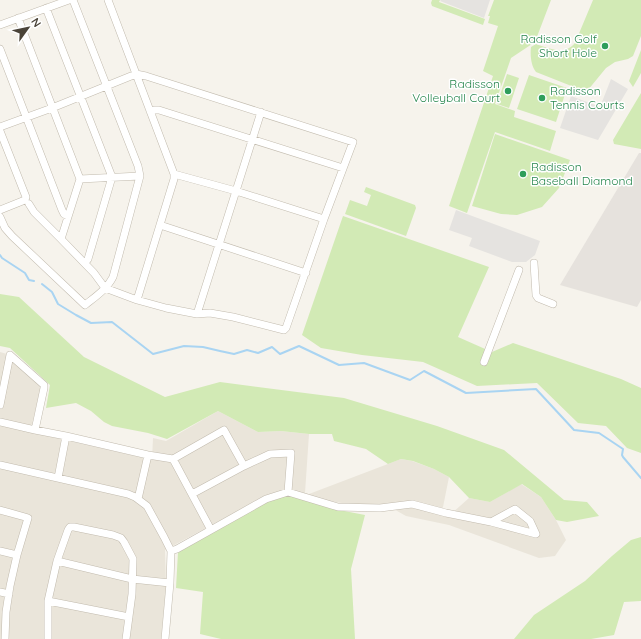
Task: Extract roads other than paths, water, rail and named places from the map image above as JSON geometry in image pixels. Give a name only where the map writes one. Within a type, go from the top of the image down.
[{"type":"street","points":[[0,25],[69,0]]},
{"type":"street","points":[[0,217],[5,228],[12,236],[85,305],[106,288],[114,277],[140,176],[138,166],[73,0]]},
{"type":"street","points":[[108,0],[174,174],[174,179],[137,300]]},
{"type":"street","points":[[46,8],[112,177],[88,259],[85,263]]},
{"type":"street","points":[[18,18],[80,179],[61,239]]},
{"type":"street","points":[[0,49],[3,63],[26,117],[62,210],[64,214],[68,216]]},
{"type":"street","points":[[0,127],[136,74],[261,112],[352,142],[306,273],[284,330],[233,317],[210,313],[197,314],[166,308],[137,300],[106,288],[85,263],[34,212],[29,204]]},
{"type":"street","points":[[150,111],[159,110],[343,168]]},
{"type":"street","points":[[197,314],[261,112]]},
{"type":"street","points":[[0,131],[26,197],[24,200],[0,210]]},
{"type":"street","points":[[174,174],[236,191],[324,219]]},
{"type":"street","points":[[80,179],[140,176]]},
{"type":"street","points":[[160,225],[306,273]]},
{"type":"street","points":[[534,263],[536,295],[538,298],[553,304]]},
{"type":"street","points":[[484,362],[519,270]]},
{"type":"street","points":[[0,405],[10,355],[44,385],[35,430]]},
{"type":"street","points":[[0,422],[148,455],[173,458],[224,430],[244,466]]},
{"type":"street","points":[[58,478],[66,436]]},
{"type":"street","points":[[192,494],[270,454],[291,453],[288,492]]},
{"type":"street","points":[[138,499],[148,455]]},
{"type":"street","points":[[173,458],[211,530]]},
{"type":"street","points":[[0,465],[128,494],[147,506],[171,551],[165,639]]},
{"type":"street","points":[[171,551],[266,499],[288,492],[338,507],[380,508],[412,504],[536,534],[530,521],[515,510],[491,522]]},
{"type":"street","points":[[0,510],[28,518],[17,555],[9,594],[3,631],[5,639]]},
{"type":"street","points":[[48,639],[48,601],[57,561],[70,527],[113,535],[121,538],[133,558],[132,594],[126,639]]},
{"type":"street","points":[[0,551],[17,555]]},
{"type":"street","points":[[57,561],[132,579],[170,583]]},
{"type":"street","points":[[0,592],[9,594]]},
{"type":"street","points":[[48,601],[129,617]]},
{"type":"waterway","points":[[0,255],[2,258],[25,273],[29,280],[34,281]]},
{"type":"waterway","points":[[42,284],[52,292],[58,304],[91,323],[112,322],[153,354],[184,346],[203,347],[234,354],[247,350],[258,353],[272,347],[280,354],[299,346],[339,365],[364,363],[410,380],[424,371],[466,393],[536,389],[574,430],[599,433],[623,449],[623,457],[641,478]]},
{"type":"place","name":"Radisson Golf Short Hole","points":[[605,46]]},
{"type":"place","name":"Radisson Volleyball Court","points":[[508,91]]},
{"type":"place","name":"Radisson Tennis Courts","points":[[542,98]]},
{"type":"place","name":"Radisson Baseball Diamond","points":[[523,174]]}]
